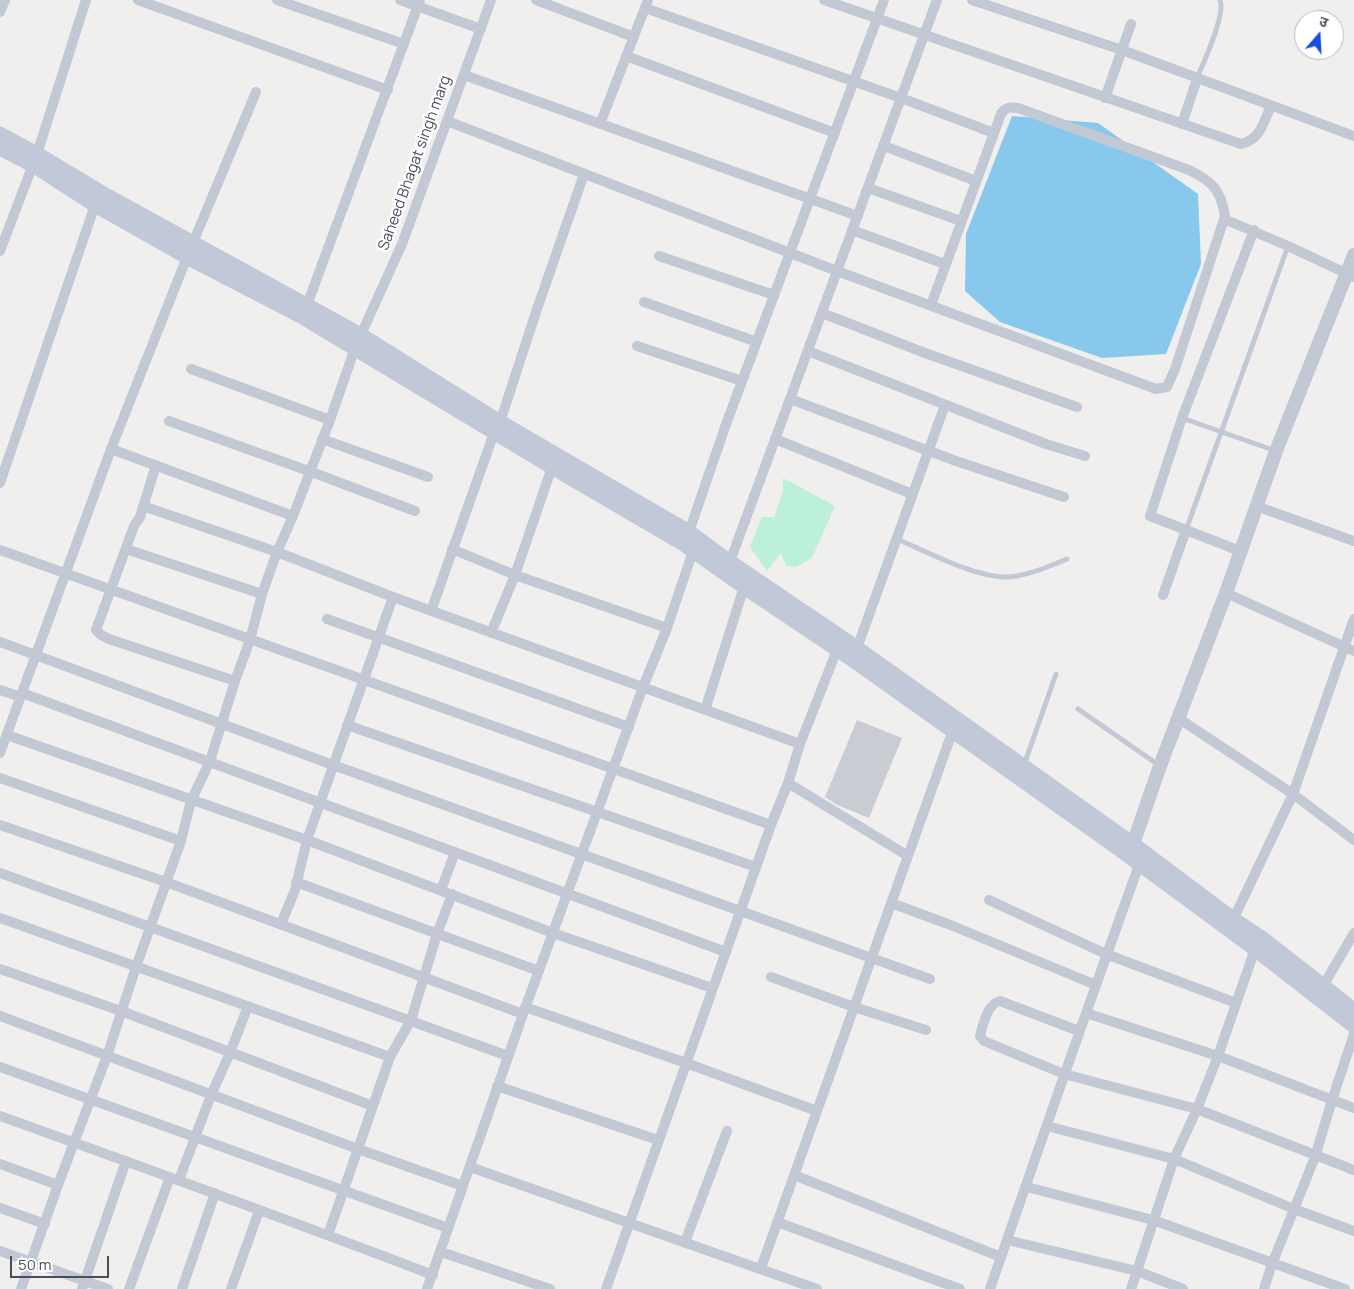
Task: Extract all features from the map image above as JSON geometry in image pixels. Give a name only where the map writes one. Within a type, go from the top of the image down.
[{"type":"main road","points":[[1,140],[102,193],[191,250],[301,316],[358,342]]},
{"type":"main road","points":[[35,159],[95,204],[308,305],[358,342],[497,427],[689,532],[728,568],[744,587],[837,650],[955,725],[1024,766],[1133,844],[1230,924],[1255,949],[1354,1026]]},
{"type":"main road","points":[[497,427],[552,467],[693,551],[728,568],[857,648],[1139,865],[1230,924],[1263,939],[1354,1010]]},
{"type":"street","points":[[0,12],[5,0]]},
{"type":"street","points":[[0,251],[35,159],[86,0]]},
{"type":"street","points":[[138,0],[388,90]]},
{"type":"street","points":[[277,0],[404,44]]},
{"type":"street","points":[[400,0],[419,3],[481,28]]},
{"type":"street","name":"Saheed Bhagat singh marg","points":[[21,1289],[107,1056],[136,967],[181,841],[191,801],[210,761],[277,552],[293,516],[358,342],[402,244],[491,0]]},
{"type":"street","points":[[536,0],[634,37]]},
{"type":"street","points":[[824,0],[876,20],[925,35],[1241,144],[1258,136],[1271,106]]},
{"type":"street","points":[[689,532],[742,381],[884,0]]},
{"type":"street","points":[[728,568],[937,0]]},
{"type":"street","points":[[972,0],[1122,50],[1354,136]]},
{"type":"street","points":[[308,305],[419,3]]},
{"type":"street","points":[[600,124],[647,4],[994,133]]},
{"type":"street","points":[[1106,98],[1131,24]]},
{"type":"street","points":[[626,56],[834,133]]},
{"type":"street","points":[[464,75],[858,216]]},
{"type":"street","points":[[1182,124],[1197,79]]},
{"type":"street","points":[[0,753],[111,449],[256,92]]},
{"type":"street","points":[[447,122],[838,271],[1156,389],[1167,386],[1174,369],[1225,216],[1222,201],[1214,186],[1204,177],[1189,170],[1018,108],[1009,107],[1004,109],[994,133],[931,305]]},
{"type":"street","points":[[884,146],[976,181]]},
{"type":"street","points":[[431,610],[497,427],[584,174]]},
{"type":"street","points":[[868,188],[961,221]]},
{"type":"street","points":[[1,477],[95,204]]},
{"type":"street","points":[[1224,219],[1254,230],[1350,275]]},
{"type":"street","points":[[852,230],[945,264]]},
{"type":"street","points":[[1240,552],[1150,516],[1182,418],[1254,230]]},
{"type":"street","points":[[1133,844],[1160,766],[1226,593],[1276,451],[1350,275],[1354,255]]},
{"type":"street","points":[[659,256],[774,295]]},
{"type":"street","points":[[644,302],[757,342]]},
{"type":"street","points":[[822,313],[925,353],[1077,407]]},
{"type":"street","points":[[637,346],[742,381]]},
{"type":"street","points":[[808,351],[1046,444],[1085,456]]},
{"type":"street","points":[[191,369],[330,420]]},
{"type":"street","points":[[790,399],[928,451],[1064,497]]},
{"type":"street","points":[[857,648],[945,405]]},
{"type":"street","points":[[169,421],[414,511]]},
{"type":"street","points":[[322,439],[428,477]]},
{"type":"street","points":[[775,439],[912,494]]},
{"type":"street","points":[[111,449],[293,516]]},
{"type":"street","points":[[156,466],[143,506],[96,630],[101,635],[235,681]]},
{"type":"street","points":[[491,633],[515,575],[552,467]]},
{"type":"street","points":[[143,506],[277,552],[491,633],[800,744]]},
{"type":"street","points":[[1256,506],[1354,541]]},
{"type":"street","points":[[1163,595],[1186,530]]},
{"type":"street","points":[[126,549],[262,594]]},
{"type":"street","points":[[452,549],[515,575],[668,628]]},
{"type":"street","points":[[0,550],[771,825]]},
{"type":"street","points":[[427,1289],[524,1011],[643,688],[668,628],[693,551]]},
{"type":"street","points":[[705,710],[744,587]]},
{"type":"street","points":[[1226,593],[1350,649]]},
{"type":"street","points":[[281,924],[320,802],[393,597]]},
{"type":"street","points":[[327,619],[629,727]]},
{"type":"street","points":[[1230,924],[1293,794],[1350,649],[1354,619]]},
{"type":"street","points":[[0,642],[333,765],[930,979]]},
{"type":"street","points":[[606,1289],[628,1222],[712,988],[788,783],[800,744],[837,650]]},
{"type":"street","points":[[0,690],[21,695],[210,761],[726,952]]},
{"type":"street","points":[[1178,718],[1293,794],[1354,840]]},
{"type":"street","points":[[347,725],[756,867]]},
{"type":"street","points":[[761,1268],[955,725]]},
{"type":"street","points":[[7,735],[191,801],[307,840],[553,933],[712,988]]},
{"type":"street","points":[[0,778],[181,841]]},
{"type":"street","points":[[788,783],[908,856]]},
{"type":"street","points":[[0,825],[166,882],[424,977],[686,1063],[817,1111]]},
{"type":"street","points":[[442,890],[455,852]]},
{"type":"street","points":[[990,1289],[1079,1031],[1139,865]]},
{"type":"street","points":[[0,872],[150,928],[508,1056]]},
{"type":"street","points":[[296,882],[539,971]]},
{"type":"street","points":[[328,1235],[390,1057],[411,1020],[437,934],[452,894]]},
{"type":"street","points":[[989,900],[1107,953],[1236,1003]]},
{"type":"street","points":[[891,903],[948,924],[1096,985]]},
{"type":"street","points":[[0,918],[390,1057]]},
{"type":"street","points":[[1323,986],[1354,933]]},
{"type":"street","points":[[1131,1289],[1174,1159],[1197,1109],[1218,1056],[1255,949]]},
{"type":"street","points":[[0,969],[373,1106]]},
{"type":"street","points":[[771,977],[854,1007],[926,1030]]},
{"type":"street","points":[[1079,1031],[1000,1001],[994,1004],[983,1024],[980,1036],[984,1041],[1064,1074],[1197,1109],[1315,1157],[1354,1170]]},
{"type":"street","points":[[129,1289],[174,1178],[195,1137],[248,1006]]},
{"type":"street","points":[[1086,1013],[1218,1056],[1354,1108]]},
{"type":"street","points":[[0,1016],[463,1186]]},
{"type":"street","points":[[1264,1289],[1272,1264],[1315,1157],[1354,1034]]},
{"type":"street","points":[[0,1067],[448,1228]]},
{"type":"street","points":[[497,1086],[658,1140]]},
{"type":"street","points":[[0,1116],[215,1193],[433,1275]]},
{"type":"street","points":[[1047,1126],[1174,1159],[1294,1209],[1354,1231]]},
{"type":"street","points":[[685,1242],[727,1131]]},
{"type":"street","points":[[83,1285],[126,1161]]},
{"type":"street","points":[[0,1164],[58,1185]]},
{"type":"street","points":[[470,1167],[817,1289]]},
{"type":"street","points":[[794,1175],[1001,1257]]},
{"type":"street","points":[[1026,1187],[1153,1220],[1345,1289]]},
{"type":"street","points":[[182,1289],[215,1193]]},
{"type":"street","points":[[0,1208],[45,1224]]},
{"type":"street","points":[[231,1289],[259,1211]]},
{"type":"street","points":[[777,1222],[960,1289]]},
{"type":"street","points":[[1007,1240],[1137,1271],[1183,1289]]},
{"type":"street","points":[[0,1251],[32,1261],[83,1285],[108,1289]]},
{"type":"street","points":[[441,1252],[550,1289]]},
{"type":"lane","points":[[1197,79],[1219,21],[1222,6],[1220,0]]},
{"type":"lane","points":[[1186,530],[1288,246]]},
{"type":"lane","points":[[1182,418],[1276,451]]},
{"type":"lane","points":[[896,539],[955,565],[988,575],[1007,577],[1031,573],[1067,559]]},
{"type":"lane","points":[[1024,766],[1056,674]]},
{"type":"lane","points":[[1078,709],[1160,766]]},
{"type":"green space","points":[[783,478],[835,506],[812,558],[796,567],[786,566],[781,553],[767,571],[750,547],[762,517],[774,517],[783,491]]},
{"type":"water","points":[[1012,116],[1098,123],[1198,194],[1201,264],[1166,354],[1102,358],[1000,322],[965,291],[966,234]]},
{"type":"building","points":[[857,720],[902,738],[869,818],[837,805],[825,797]]}]
